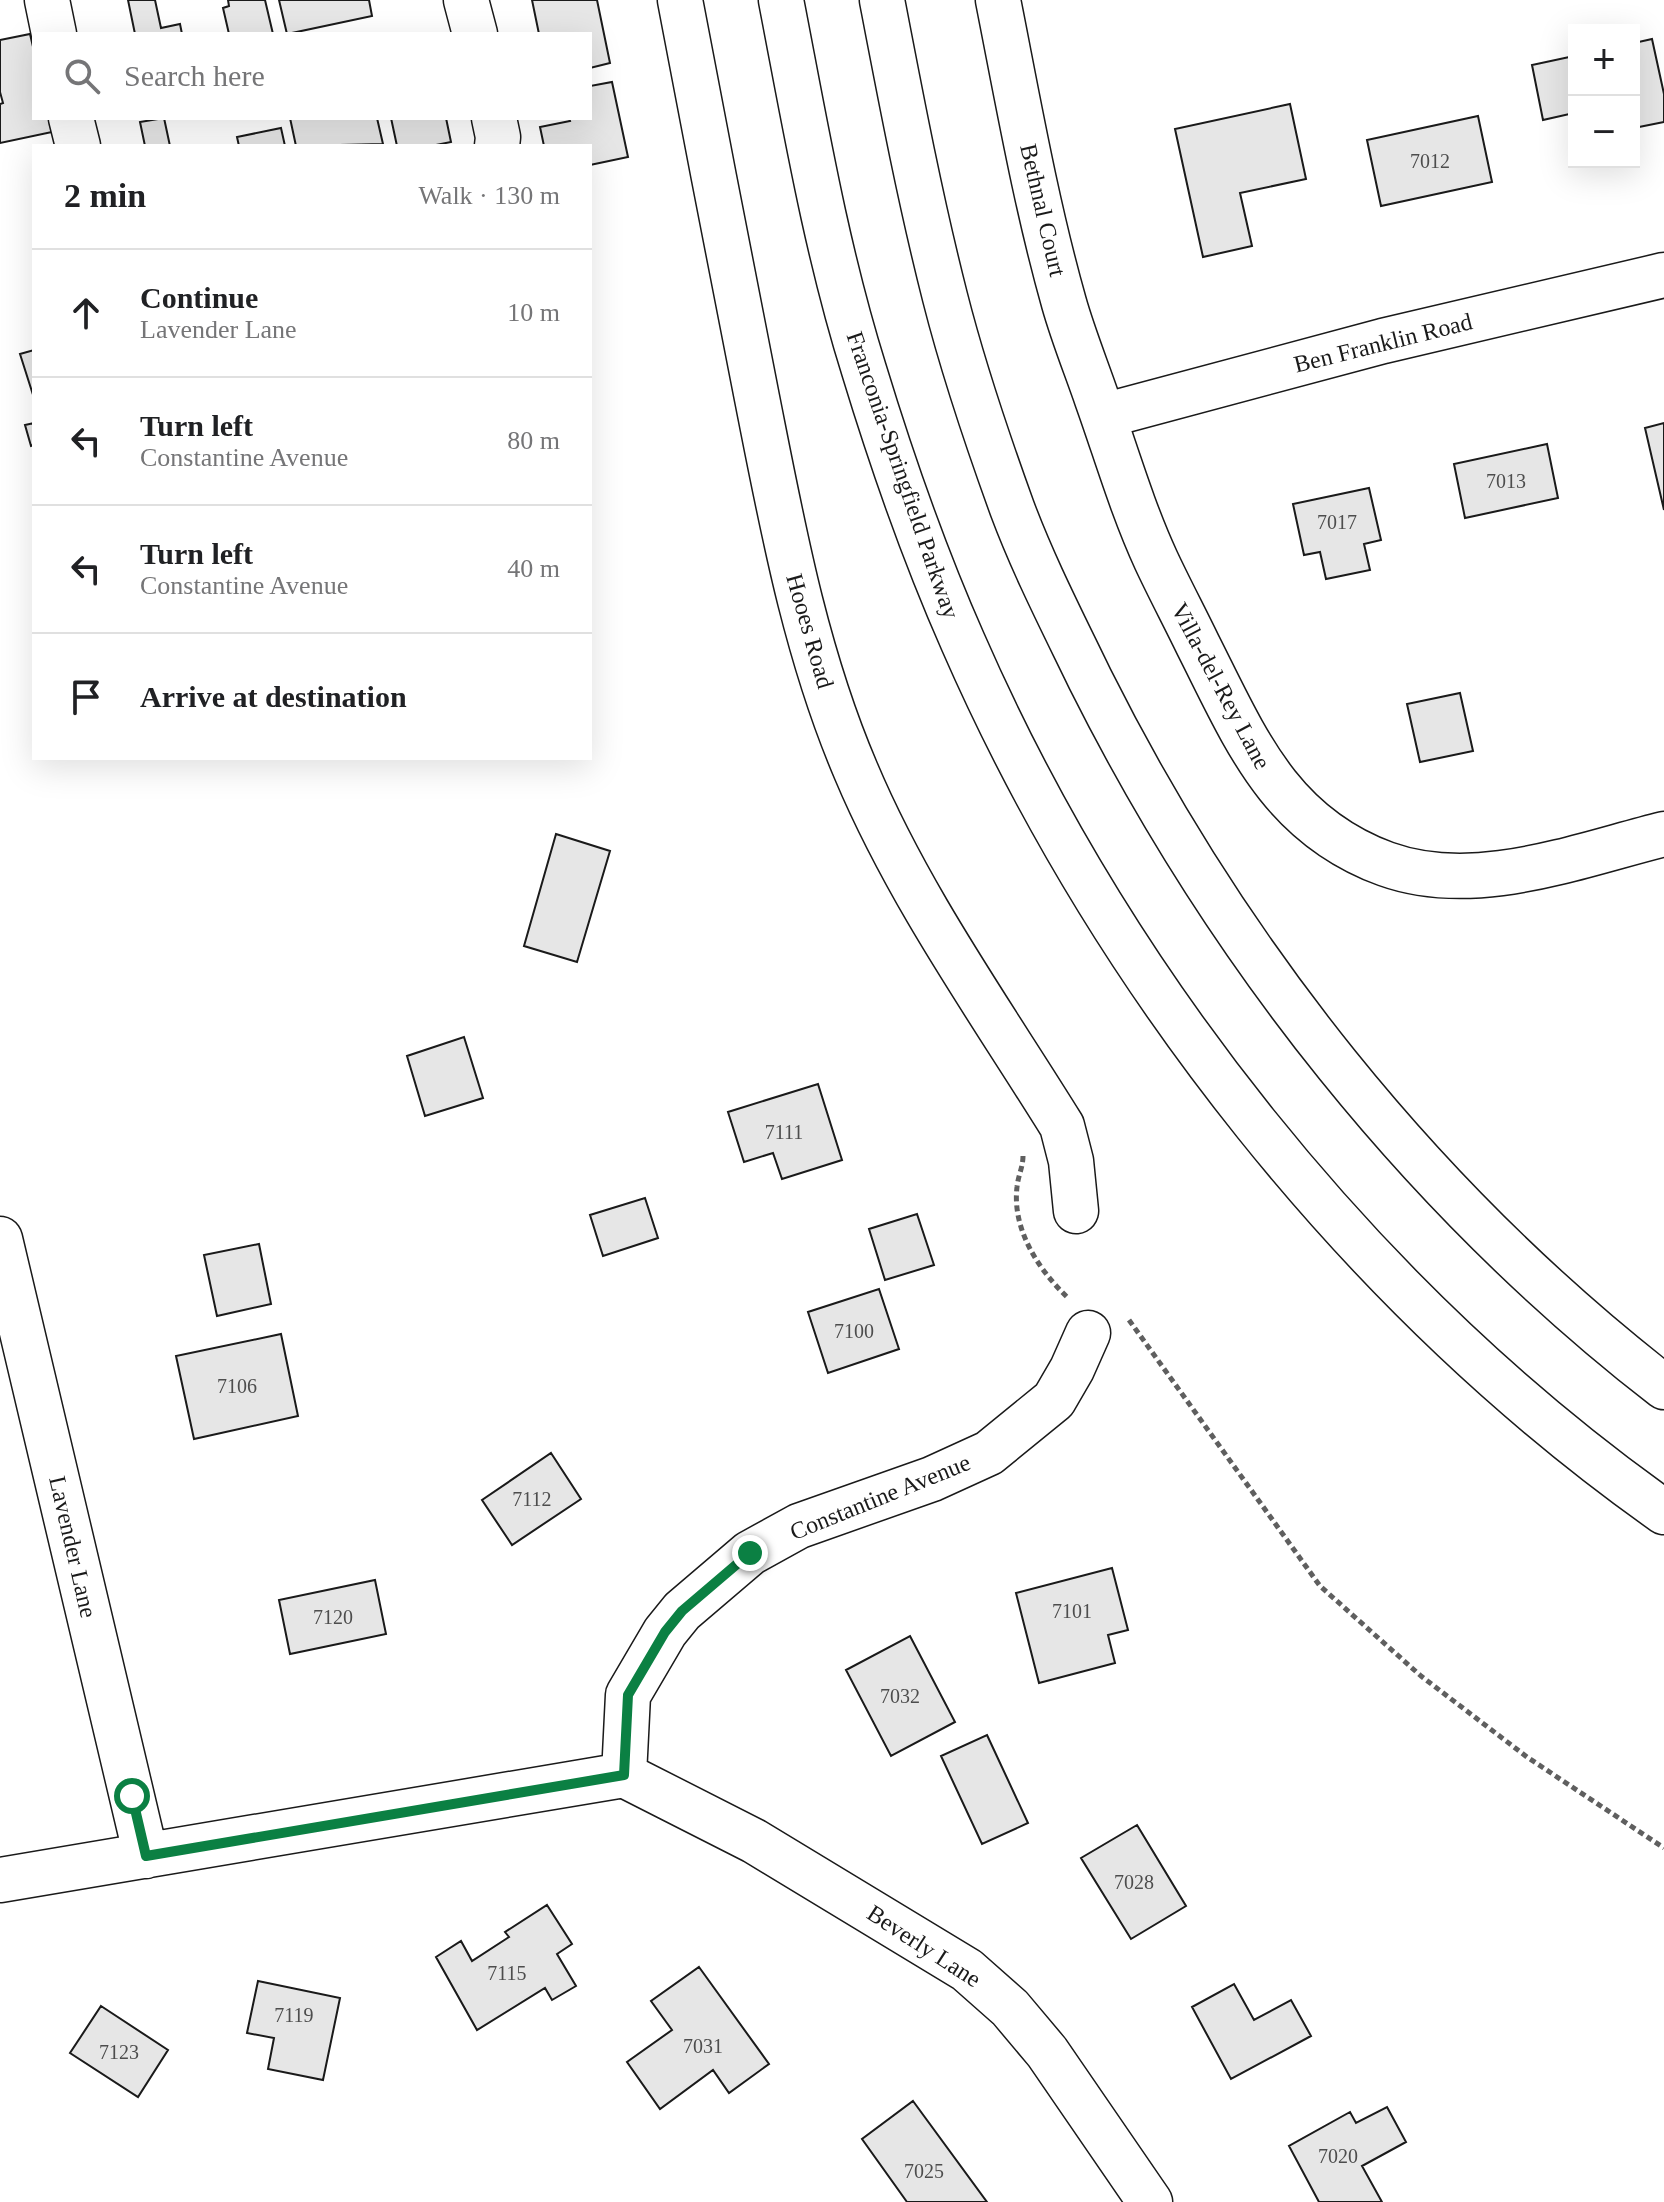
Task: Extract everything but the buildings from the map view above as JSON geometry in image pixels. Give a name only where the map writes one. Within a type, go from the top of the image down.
[{"type":"street","points":[[47,0],[54,32]]},
{"type":"street","points":[[466,0],[474,32]]},
{"type":"street","name":"Hooes Road","points":[[680,0],[770,463],[798,595],[822,680],[856,771],[923,904],[1062,1126],[1071,1161],[1076,1211]]},
{"type":"street","name":"Franconia-Springfield Parkway","points":[[781,0],[843,298],[899,479],[963,643],[1066,845],[1186,1031],[1324,1203],[1483,1366],[1664,1512]]},
{"type":"street","points":[[882,0],[913,161],[942,287],[989,441],[1014,512],[1042,577],[1139,774],[1213,896],[1257,959],[1390,1128],[1490,1234],[1664,1387]]},
{"type":"street","name":"Bethnal Court","points":[[998,0],[1044,222],[1065,305],[1103,416]]},
{"type":"street","points":[[72,120],[78,144]]},
{"type":"street","points":[[494,120],[497,144]]},
{"type":"street","name":"Ben Franklin Road","points":[[1103,416],[1383,341],[1664,275]]},
{"type":"street","name":"Villa-del-Rey Lane","points":[[1103,416],[1155,558],[1242,733],[1272,780],[1303,815],[1349,848],[1388,864],[1436,875],[1465,877],[1500,875],[1664,834]]},
{"type":"street","name":"Lavender Lane","points":[[0,1239],[146,1856]]},
{"type":"street","name":"Constantine Avenue","points":[[624,1775],[628,1695],[665,1632],[682,1611],[750,1553],[799,1526],[932,1479],[989,1453],[1054,1400],[1072,1369],[1084,1318]]},
{"type":"street","points":[[0,1880],[624,1775]]},
{"type":"street","name":"Beverly Lane","points":[[624,1775],[754,1841],[967,1970],[1010,2008],[1047,2052],[1150,2202]]},
{"type":"path","points":[[1023,1152],[1017,1188],[1021,1232],[1044,1272],[1084,1318]]},
{"type":"path","points":[[1129,1319],[1320,1586],[1421,1676],[1527,1757],[1664,1848]]},
{"type":"route","points":[[132,1796],[146,1856],[624,1775],[628,1695],[665,1632],[682,1611],[750,1553]]}]
